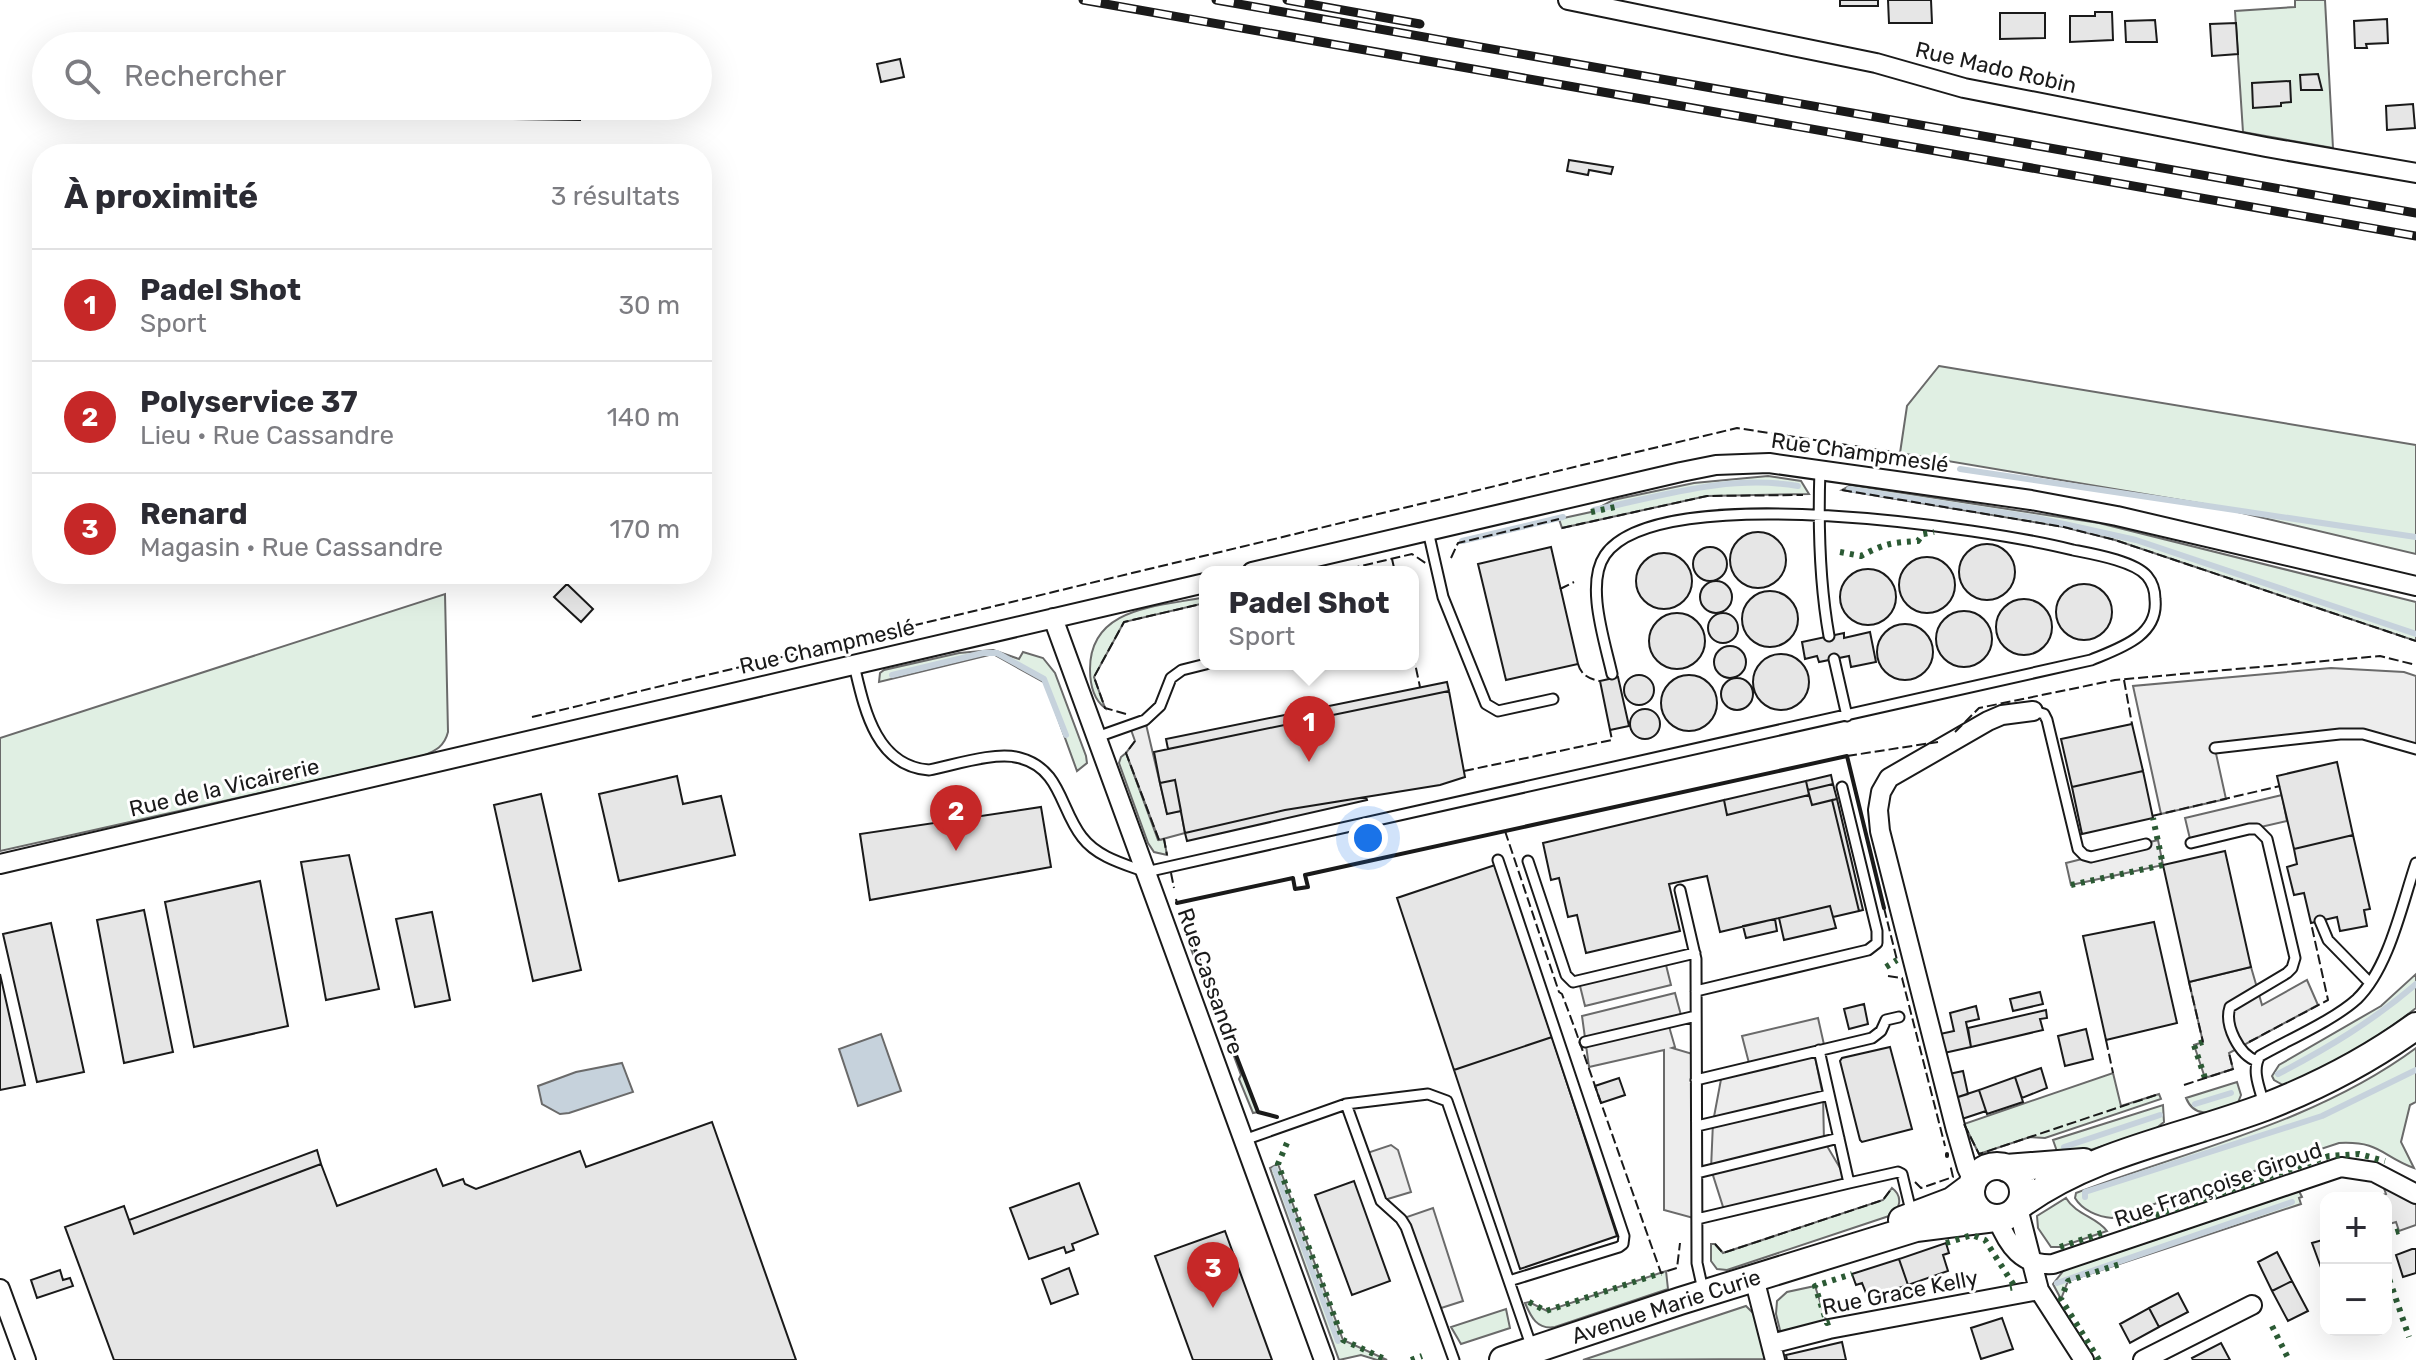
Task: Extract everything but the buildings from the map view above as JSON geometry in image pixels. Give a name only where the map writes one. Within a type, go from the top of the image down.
[{"type":"main road","name":"Avenue Marie Curie","points":[[1503,1360],[1830,1253],[1916,1228],[2008,1212],[2041,1190],[2103,1159],[2264,1107],[2360,1063],[2416,1026]]},
{"type":"main road","name":"Avenue Marie Curie","points":[[1830,1253],[1912,1215],[1952,1201],[1980,1172],[2103,1159]]},
{"type":"main road","points":[[1980,1172],[2020,1181],[2023,1193],[2008,1212],[1978,1210],[1972,1199],[1980,1172]]},
{"type":"street","name":"Rue Mado Robin","points":[[1568,0],[1876,63],[1964,88],[2416,173]]},
{"type":"street","name":"Rue Champmeslé","points":[[1278,566],[1716,465],[1769,463],[2091,510],[2416,586]]},
{"type":"street","name":"Rue Champmeslé","points":[[459,757],[1199,584]]},
{"type":"street","name":"Rue Cassandre","points":[[1053,618],[1324,1360]]},
{"type":"street","points":[[1980,1172],[1880,831],[1879,801],[1889,778],[1906,766],[2002,715],[2033,711]]},
{"type":"street","name":"Rue de la Vicairerie","points":[[0,864],[459,757]]},
{"type":"street","name":"Rue Françoise Giroud","points":[[2032,1263],[2066,1261],[2341,1167],[2374,1172],[2416,1194]]},
{"type":"street","points":[[2008,1212],[2032,1263],[2039,1290],[2084,1360]]},
{"type":"street","points":[[1754,1278],[1773,1352]]},
{"type":"street","points":[[0,1289],[26,1360]]},
{"type":"street","name":"Rue Grace Kelly","points":[[1773,1352],[1829,1329],[2039,1290]]},
{"type":"street","points":[[2143,1360],[2252,1305]]},
{"type":"lane","points":[[1820,469],[1818,516],[1823,600],[1829,636]]},
{"type":"lane","points":[[854,665],[873,730],[880,742],[901,761],[918,769],[929,770],[999,756],[1030,762],[1055,782],[1083,839],[1109,858],[1146,872],[2091,660],[2133,641],[2147,629],[2156,612],[2155,592],[2140,570],[2099,556],[2013,536],[1926,524],[1818,516],[1746,514],[1691,519],[1646,530],[1613,547],[1600,566],[1597,582],[1601,620],[1612,674]]},
{"type":"lane","points":[[1428,531],[1443,597],[1486,704],[1498,711],[1553,699]]},
{"type":"lane","points":[[1834,659],[1847,716]]},
{"type":"lane","points":[[1097,737],[1145,720],[1160,706],[1171,678],[1182,670],[1199,666]]},
{"type":"lane","points":[[2033,711],[2044,714],[2047,720],[2078,849],[2091,857],[2146,844]]},
{"type":"lane","points":[[2215,748],[2363,734],[2416,749]]},
{"type":"lane","points":[[1696,991],[1868,950],[1877,943],[1877,931],[1842,787]]},
{"type":"lane","points":[[2191,843],[2249,829],[2257,829],[2267,839],[2295,958],[2287,973],[2230,1007],[2228,1012],[2231,1028],[2245,1055],[2257,1061]]},
{"type":"lane","points":[[1498,860],[1624,1236],[1623,1244],[1619,1247],[1509,1281]]},
{"type":"lane","points":[[1528,861],[1566,975],[1573,982],[1695,953]]},
{"type":"lane","points":[[2264,1107],[2255,1072],[2260,1056],[2349,1005],[2370,983],[2382,962],[2416,863]]},
{"type":"lane","points":[[1680,890],[1695,953],[1697,1263],[1704,1293]]},
{"type":"lane","points":[[2320,921],[2328,940],[2370,983]]},
{"type":"lane","points":[[1585,1042],[1696,1016]]},
{"type":"lane","points":[[1696,1080],[1872,1038],[1881,1031],[1886,1020],[1899,1017]]},
{"type":"lane","points":[[1819,1050],[1849,1183]]},
{"type":"lane","points":[[1244,1140],[1346,1104],[1428,1094],[1447,1101],[1533,1350]]},
{"type":"lane","points":[[1697,1126],[1829,1095]]},
{"type":"lane","points":[[1346,1104],[1381,1201],[1406,1227],[1454,1360]]},
{"type":"lane","points":[[1697,1173],[1839,1138]]},
{"type":"lane","points":[[1697,1219],[1898,1172],[1902,1174],[1912,1215]]},
{"type":"green space","points":[[2295,0],[2325,0],[2333,148],[2243,132],[2235,11],[2295,7]]},
{"type":"green space","points":[[1939,366],[2416,445],[2416,554],[2204,504],[1900,453],[1907,406]]},
{"type":"green space","points":[[1768,476],[1801,481],[1809,494],[1707,496],[1562,528],[1559,519],[1591,512],[1613,500],[1694,483]]},
{"type":"green space","points":[[1851,485],[2099,523],[2416,602],[2416,641],[2115,540],[2064,527],[1842,490]]},
{"type":"green space","points":[[445,594],[448,732],[444,742],[434,751],[420,757],[0,851],[0,738]]},
{"type":"green space","points":[[1199,598],[1199,604],[1124,622],[1094,677],[1105,708],[1093,690],[1091,680],[1093,648],[1114,621],[1148,608]]},
{"type":"green space","points":[[993,650],[1019,659],[1023,652],[1043,658],[1055,673],[1086,756],[1087,763],[1077,771],[1045,683],[993,654],[879,682],[880,673],[884,670],[959,653]]},
{"type":"green space","points":[[1126,753],[1158,840],[1164,839],[1167,855],[1154,852],[1148,843],[1119,763]]},
{"type":"green space","points":[[1183,917],[1258,1112],[1253,1113],[1239,1079],[1241,1075],[1183,928]]},
{"type":"green space","points":[[2416,974],[2416,1008],[2403,1018],[2316,1073],[2283,1085],[2274,1080],[2272,1076],[2279,1065],[2381,1006]]},
{"type":"green space","points":[[2416,1048],[2416,1102],[2410,1105],[2401,1142],[2414,1168],[2364,1144],[2339,1143],[2112,1218],[2091,1212],[2075,1198],[2076,1193],[2295,1115],[2377,1074]]},
{"type":"green space","points":[[2113,1073],[2121,1106],[2159,1094],[2161,1099],[2045,1138],[2030,1137],[1979,1154],[1964,1124]]},
{"type":"green space","points":[[2237,1082],[2241,1095],[2237,1105],[2201,1112],[2195,1110],[2186,1098]]},
{"type":"green space","points":[[2163,1105],[2164,1122],[2154,1130],[2059,1157],[2053,1140]]},
{"type":"green space","points":[[1278,1164],[1343,1340],[1387,1360],[1361,1355],[1339,1360],[1270,1168]]},
{"type":"green space","points":[[1892,1188],[1898,1195],[1899,1203],[1889,1216],[1727,1270],[1717,1269],[1711,1261],[1711,1244],[1723,1253],[1883,1200]]},
{"type":"green space","points":[[2299,1191],[2301,1204],[2068,1281],[2061,1299],[2053,1284],[2064,1270]]},
{"type":"green space","points":[[2066,1198],[2107,1231],[2060,1247],[2051,1247],[2038,1228],[2037,1216]]},
{"type":"green space","points":[[1666,1271],[1668,1289],[1555,1327],[1539,1324],[1532,1318],[1525,1303],[1547,1311]]},
{"type":"green space","points":[[1815,1286],[1827,1323],[1781,1334],[1776,1314],[1777,1301],[1787,1292]]},
{"type":"green space","points":[[1746,1306],[1755,1315],[1767,1359],[1583,1360]]},
{"type":"green space","points":[[1506,1309],[1510,1328],[1461,1344],[1451,1327]]},
{"type":"shaded area","points":[[2331,668],[2404,672],[2416,676],[2416,749],[2363,734],[2215,749],[2226,799],[2161,814],[2133,686]]},
{"type":"shaded area","points":[[1145,720],[1167,813],[1181,811],[1185,833],[1159,840],[1126,753],[1135,741],[1130,727]]},
{"type":"shaded area","points":[[2282,795],[2287,821],[2191,843],[2185,818]]},
{"type":"shaded area","points":[[2158,840],[2163,865],[2071,885],[2066,863]]},
{"type":"shaded area","points":[[1665,961],[1671,985],[1585,1006],[1579,982]]},
{"type":"shaded area","points":[[2251,967],[2262,1005],[2307,980],[2318,1005],[2229,1053],[2233,1069],[2205,1078],[2194,1045],[2203,1042],[2189,982]]},
{"type":"shaded area","points":[[1675,993],[1682,1019],[1668,1023],[1675,1047],[1672,1048],[1696,1055],[1697,1219],[1664,1210],[1664,1050],[1589,1067],[1582,1016]]},
{"type":"shaded area","points":[[1818,1018],[1825,1049],[1814,1052],[1823,1096],[1824,1141],[1849,1183],[1725,1213],[1711,1169],[1713,1122],[1722,1074],[1750,1067],[1742,1036]]},
{"type":"shaded area","points":[[881,1034],[901,1091],[858,1106],[839,1049]]},
{"type":"shaded area","points":[[622,1063],[633,1092],[569,1113],[560,1114],[542,1104],[538,1086],[576,1072]]},
{"type":"shaded area","points":[[1391,1145],[1398,1150],[1411,1192],[1381,1201],[1364,1154]]},
{"type":"shaded area","points":[[2379,1174],[2416,1194],[2416,1225],[2399,1231],[2396,1222],[2392,1223],[2392,1192],[2385,1192]]},
{"type":"shaded area","points":[[1433,1208],[1463,1301],[1435,1310],[1401,1219]]},
{"type":"waterway","points":[[1960,469],[2416,537]]},
{"type":"waterway","points":[[1594,510],[1721,485],[1772,483],[1798,486]]},
{"type":"waterway","points":[[1849,489],[2037,518],[2136,540],[2416,634]]},
{"type":"waterway","points":[[1462,541],[1563,517]]},
{"type":"waterway","points":[[892,675],[983,653],[997,653],[1044,679],[1066,735]]},
{"type":"waterway","points":[[2278,1074],[2350,1033],[2416,984]]},
{"type":"waterway","points":[[2085,1197],[2085,1192],[2322,1116],[2416,1070]]},
{"type":"waterway","points":[[2195,1104],[2231,1093]]},
{"type":"waterway","points":[[2064,1147],[2160,1115]]},
{"type":"waterway","points":[[1275,1169],[1338,1341]]},
{"type":"waterway","points":[[2057,1283],[2292,1202]]},
{"type":"railway","points":[[1083,0],[2416,236]]},
{"type":"railway","points":[[1216,0],[2416,213]]},
{"type":"railway","points":[[1287,0],[1420,24]]},
{"type":"hedge","points":[[1591,512],[1620,506]]},
{"type":"hedge","points":[[1840,552],[1861,556],[1888,544],[1918,541],[1923,534],[1934,532]]},
{"type":"hedge","points":[[2071,885],[2163,865],[2153,818]]},
{"type":"hedge","points":[[1886,967],[1897,960]]},
{"type":"hedge","points":[[2203,1042],[2194,1045],[2205,1078]]},
{"type":"hedge","points":[[1287,1143],[1278,1164],[1343,1340],[1387,1360]]},
{"type":"hedge","points":[[2127,1225],[2329,1156],[2359,1154],[2385,1161]]},
{"type":"hedge","points":[[2060,1247],[2107,1231]]},
{"type":"hedge","points":[[2392,1233],[2399,1231]]},
{"type":"hedge","points":[[1946,1243],[1972,1235],[1985,1240],[2015,1287],[2010,1288]]},
{"type":"hedge","points":[[2099,1360],[2061,1299],[2068,1281],[2123,1263]]},
{"type":"hedge","points":[[1529,1302],[1546,1311],[1661,1273]]},
{"type":"hedge","points":[[1830,1322],[1827,1323],[1815,1286],[1852,1274]]},
{"type":"hedge","points":[[2392,1287],[2409,1337]]},
{"type":"hedge","points":[[2272,1326],[2289,1360]]},
{"type":"hedge","points":[[1411,1360],[1422,1356]]},
{"type":"fence","points":[[532,717],[1737,428],[1900,453]]},
{"type":"fence","points":[[1842,490],[2064,527],[2115,540],[2416,641]]},
{"type":"fence","points":[[1562,528],[1707,496],[1803,495]]},
{"type":"fence","points":[[1451,558],[1458,543],[1559,519]]},
{"type":"fence","points":[[1361,566],[1412,554],[1427,564]]},
{"type":"fence","points":[[1392,559],[1394,566]]},
{"type":"fence","points":[[1560,589],[1574,582]]},
{"type":"fence","points":[[1126,714],[1105,708],[1094,677],[1124,622],[1199,604]]},
{"type":"fence","points":[[1955,732],[1979,708],[2115,680],[2380,656],[2416,665]]},
{"type":"fence","points":[[1578,664],[1586,676],[1600,681]]},
{"type":"fence","points":[[1416,670],[1420,687]]},
{"type":"fence","points":[[2124,680],[2132,724]]},
{"type":"fence","points":[[1464,771],[1612,740],[1610,730]]},
{"type":"fence","points":[[1135,741],[1126,753],[1159,840],[1164,839],[1167,855]]},
{"type":"fence","points":[[1847,756],[1938,742]]},
{"type":"fence","points":[[2152,816],[2280,786]]},
{"type":"fence","points":[[1505,831],[1559,992],[1575,1029],[1661,1273],[1677,1268],[1680,1243]]},
{"type":"fence","points":[[1171,873],[1174,888]]},
{"type":"fence","points":[[1176,899],[1177,903]]},
{"type":"fence","points":[[1884,908],[1897,960]]},
{"type":"fence","points":[[2249,1042],[2328,1000],[2311,923]]},
{"type":"fence","points":[[1888,976],[1902,978],[1945,1146]]},
{"type":"fence","points":[[2189,982],[2203,1042]]},
{"type":"fence","points":[[2106,1040],[2113,1073]]},
{"type":"fence","points":[[2184,1085],[2233,1069],[2229,1053]]},
{"type":"fence","points":[[1964,1124],[1979,1154],[2159,1094]]},
{"type":"fence","points":[[1915,1182],[1921,1188],[1953,1177],[1950,1164]]},
{"type":"fence","points":[[1715,1244],[1723,1253],[1883,1200],[1892,1188]]},
{"type":"wall","points":[[1177,903],[1293,878],[1295,889],[1308,887],[1305,875],[1847,756],[1884,908]]},
{"type":"wall","points":[[1184,921],[1258,1112],[1277,1117]]},
{"type":"place","name":"Padel Shot","points":[[1309,762]]},
{"type":"place","name":"Polyservice 37","points":[[956,851]]},
{"type":"place","name":"Renard","points":[[1213,1308]]}]
